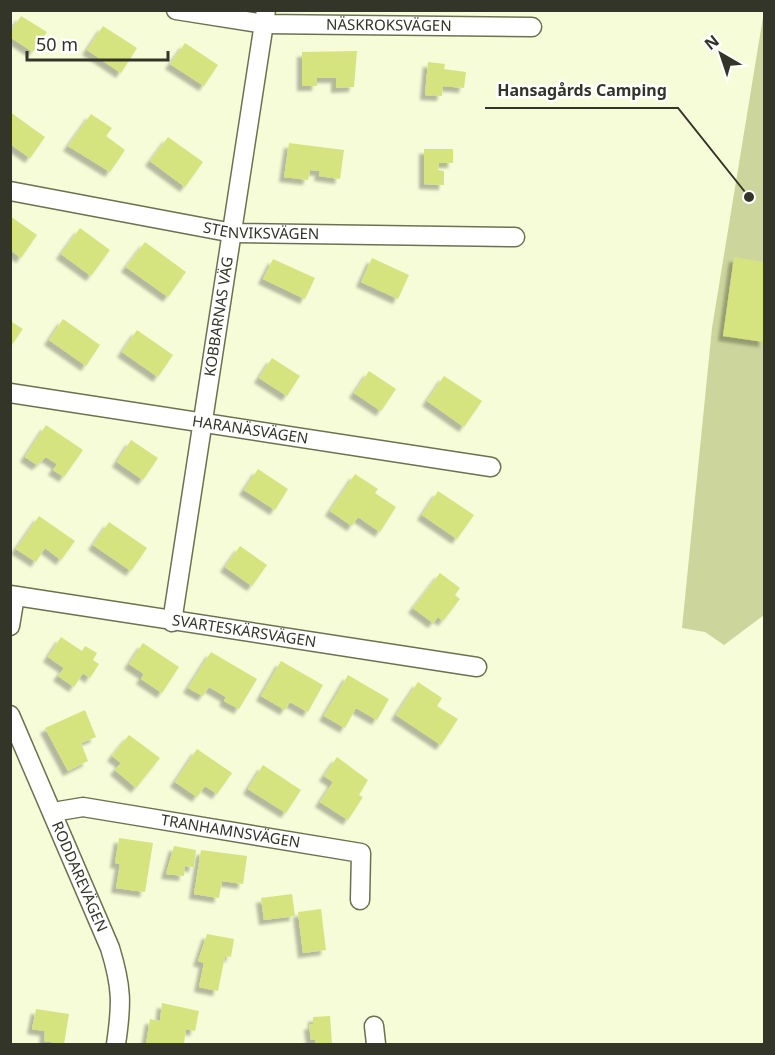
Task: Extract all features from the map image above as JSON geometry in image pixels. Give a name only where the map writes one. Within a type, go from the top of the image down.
[{"type":"street","name":"NÄSKROKSVÄGEN","points":[[176,10],[265,17],[532,27]]},
{"type":"street","name":"KOBBARNAS VÄG","points":[[172,622],[265,17]]},
{"type":"street","name":"STENVIKSVÄGEN","points":[[10,191],[233,233],[514,237]]},
{"type":"street","name":"HARANÄSVÄGEN","points":[[10,393],[491,467]]},
{"type":"street","name":"SVARTESKÄRSVÄGEN","points":[[13,596],[477,667]]},
{"type":"street","points":[[10,626],[13,596]]},
{"type":"street","name":"RODDAREVÄGEN","points":[[10,715],[110,948],[119,980],[121,1006],[116,1044]]},
{"type":"street","name":"TRANHAMNSVÄGEN","points":[[53,812],[83,807],[362,853],[360,900]]},
{"type":"street","points":[[374,1026],[376,1044]]},
{"type":"green space","points":[[764,11],[764,615],[724,645],[705,632],[682,628],[712,328]]},
{"type":"building","points":[[21,16],[47,32],[33,52],[10,37],[10,32]]},
{"type":"building","points":[[103,26],[137,48],[121,73],[87,50]]},
{"type":"building","points":[[185,43],[218,65],[204,86],[170,64]]},
{"type":"building","points":[[357,51],[354,87],[336,88],[336,78],[317,78],[317,86],[302,86],[302,52]]},
{"type":"building","points":[[428,62],[445,64],[444,69],[466,72],[464,88],[443,86],[442,96],[425,95]]},
{"type":"building","points":[[10,112],[45,137],[30,158],[10,144]]},
{"type":"building","points":[[91,114],[112,128],[106,136],[125,150],[110,172],[68,146]]},
{"type":"building","points":[[168,137],[203,162],[185,187],[150,161]]},
{"type":"building","points":[[289,143],[344,150],[340,179],[319,176],[320,171],[310,170],[308,180],[284,177]]},
{"type":"building","points":[[424,149],[453,149],[453,163],[439,163],[438,170],[444,171],[444,185],[424,184]]},
{"type":"building","points":[[10,216],[37,235],[21,258],[10,250]]},
{"type":"building","points":[[80,228],[110,250],[91,276],[61,254]]},
{"type":"building","points":[[145,242],[186,272],[168,297],[126,267]]},
{"type":"building","points":[[734,257],[764,262],[764,342],[723,336]]},
{"type":"building","points":[[372,258],[409,275],[398,299],[361,282]]},
{"type":"building","points":[[273,259],[315,278],[305,299],[263,279]]},
{"type":"building","points":[[63,319],[100,345],[86,366],[49,340]]},
{"type":"building","points":[[10,321],[23,329],[10,347]]},
{"type":"building","points":[[137,330],[173,355],[158,377],[122,352]]},
{"type":"building","points":[[272,358],[300,376],[287,396],[259,378]]},
{"type":"building","points":[[369,371],[396,389],[381,411],[354,393]]},
{"type":"building","points":[[444,376],[482,401],[464,427],[427,401]]},
{"type":"building","points":[[46,425],[83,450],[64,477],[53,470],[57,464],[46,457],[37,465],[25,457]]},
{"type":"building","points":[[131,440],[158,458],[143,480],[117,462]]},
{"type":"building","points":[[258,469],[288,489],[275,510],[244,490]]},
{"type":"building","points":[[355,474],[378,489],[375,493],[396,507],[380,532],[358,517],[352,526],[330,511]]},
{"type":"building","points":[[438,491],[474,515],[457,539],[422,515]]},
{"type":"building","points":[[39,516],[75,541],[61,560],[45,548],[36,562],[16,549]]},
{"type":"building","points":[[109,522],[147,548],[131,571],[93,545]]},
{"type":"building","points":[[240,546],[267,565],[252,586],[225,567]]},
{"type":"building","points":[[440,573],[460,588],[455,595],[460,599],[443,621],[438,617],[433,623],[413,608]]},
{"type":"building","points":[[61,637],[82,651],[85,646],[97,653],[93,660],[99,664],[90,678],[83,673],[74,687],[58,676],[64,668],[48,657]]},
{"type":"building","points":[[143,643],[179,667],[162,693],[141,679],[144,674],[129,664]]},
{"type":"building","points":[[211,652],[257,679],[239,709],[224,701],[226,697],[209,687],[203,696],[188,688]]},
{"type":"building","points":[[281,661],[323,685],[308,712],[290,702],[285,710],[261,696]]},
{"type":"building","points":[[348,675],[389,699],[377,720],[356,708],[345,728],[324,716]]},
{"type":"building","points":[[418,682],[442,698],[437,706],[458,719],[441,745],[396,715]]},
{"type":"building","points":[[85,710],[96,737],[81,743],[88,761],[68,771],[45,728]]},
{"type":"building","points":[[129,735],[160,758],[136,788],[115,770],[121,763],[112,756]]},
{"type":"building","points":[[197,749],[232,773],[217,794],[205,786],[197,797],[175,782]]},
{"type":"building","points":[[337,757],[368,780],[359,795],[363,797],[348,820],[320,802],[333,782],[324,776]]},
{"type":"building","points":[[263,765],[301,790],[286,813],[248,789]]},
{"type":"building","points":[[119,838],[153,843],[145,892],[116,888],[120,864],[115,863]]},
{"type":"building","points":[[174,846],[196,850],[194,867],[185,866],[184,876],[166,874]]},
{"type":"building","points":[[201,850],[247,856],[243,884],[222,881],[219,898],[194,894]]},
{"type":"building","points":[[292,894],[295,916],[264,920],[261,898]]},
{"type":"building","points":[[321,909],[326,950],[303,953],[298,912]]},
{"type":"building","points":[[207,934],[234,939],[231,957],[225,956],[218,991],[199,987],[204,963],[198,961]]},
{"type":"building","points":[[162,1003],[199,1011],[195,1031],[186,1029],[184,1044],[146,1044],[150,1019],[160,1021]]},
{"type":"building","points":[[36,1009],[69,1014],[64,1044],[44,1041],[45,1031],[32,1029]]},
{"type":"building","points":[[330,1016],[332,1044],[315,1044],[315,1040],[311,1040],[309,1025],[313,1024],[313,1017]]},
{"type":"place","name":"Hansagårds Camping","points":[[749,197]]}]
